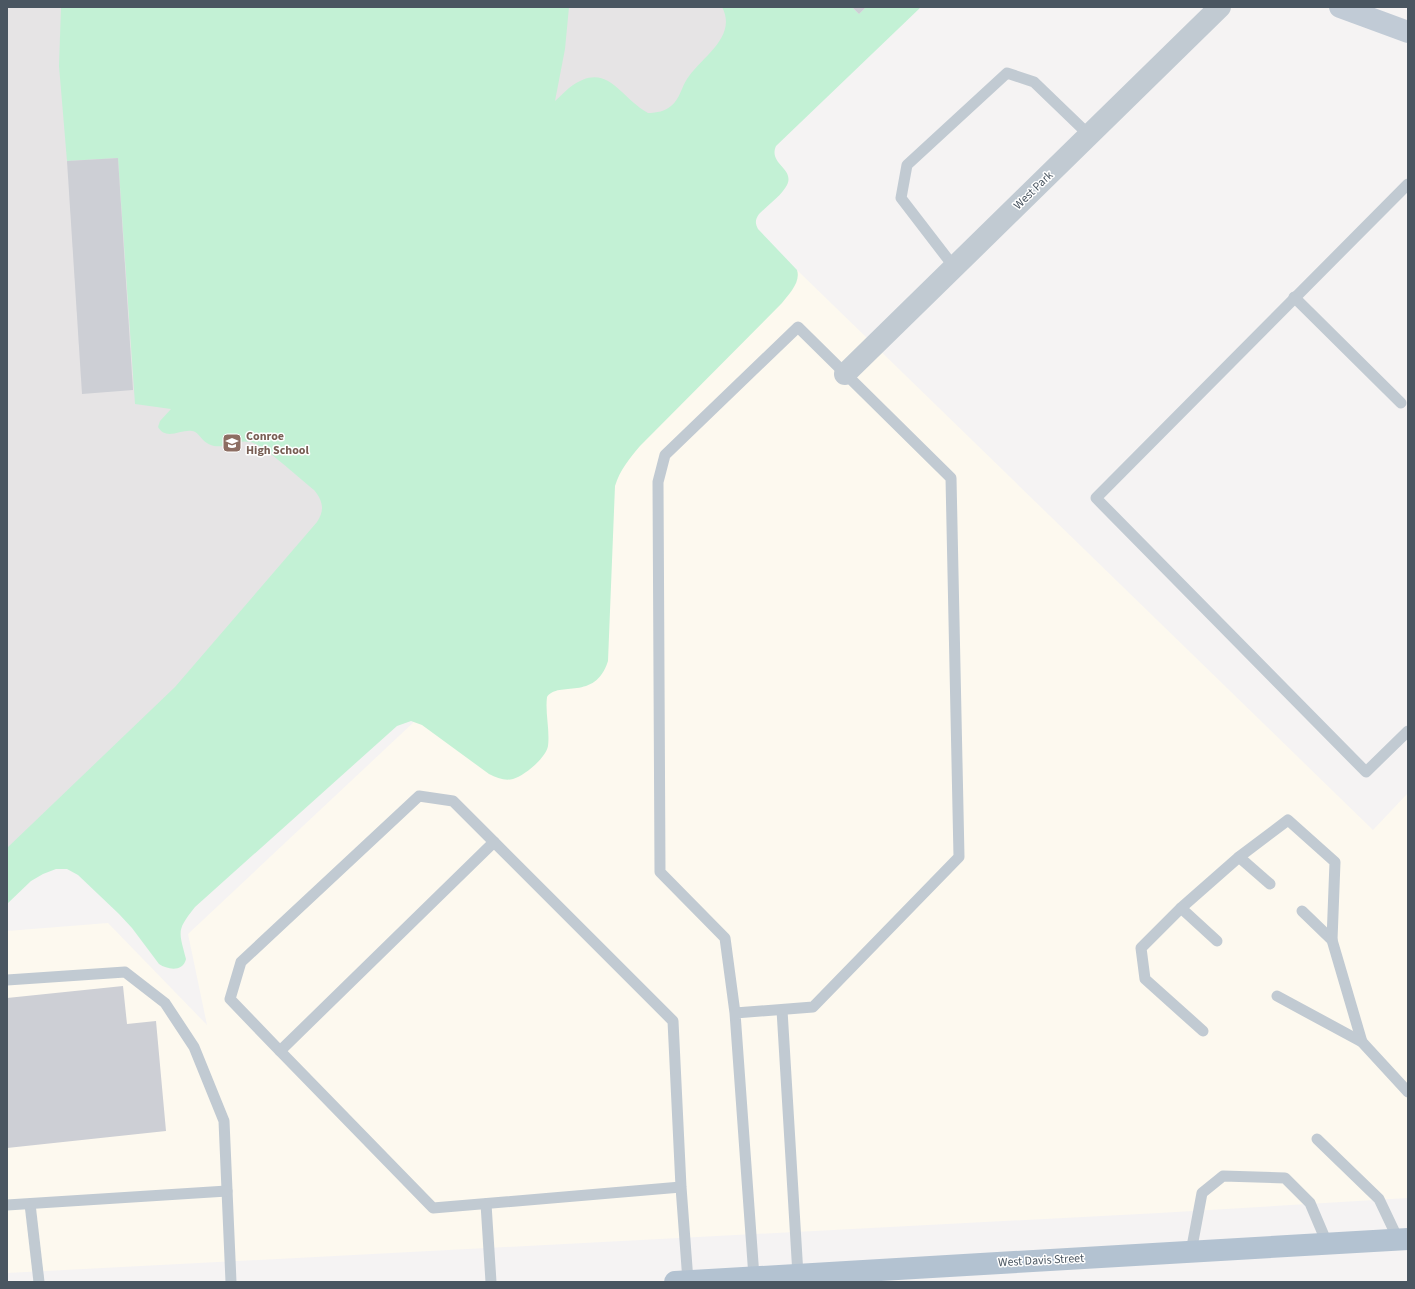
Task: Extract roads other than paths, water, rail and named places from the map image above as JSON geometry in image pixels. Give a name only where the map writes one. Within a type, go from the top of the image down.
[{"type":"main road","points":[[1340,7],[1408,32]]},
{"type":"main road","name":"West Davis Street","points":[[681,1282],[1403,1239]]},
{"type":"street","name":"West Park","points":[[845,374],[1220,7]]},
{"type":"lane","points":[[954,267],[901,198],[907,165],[1007,73],[1034,82],[1089,135]]},
{"type":"lane","points":[[1408,184],[1294,297],[1096,498],[1366,772],[1408,731]]},
{"type":"lane","points":[[1294,297],[1401,403]]},
{"type":"lane","points":[[735,1013],[813,1007],[959,857],[951,478],[798,327],[664,455],[658,482],[660,872],[725,938],[735,1013],[763,1278]]},
{"type":"lane","points":[[681,1187],[433,1208],[230,999],[241,962],[419,796],[453,801],[673,1021],[681,1187],[681,1282]]},
{"type":"lane","points":[[1203,1031],[1145,979],[1141,948],[1181,908],[1239,857],[1288,820],[1335,862],[1332,940],[1362,1042]]},
{"type":"lane","points":[[280,1051],[494,842]]},
{"type":"lane","points":[[1239,857],[1270,884]]},
{"type":"lane","points":[[1181,908],[1217,941]]},
{"type":"lane","points":[[1302,911],[1332,940]]},
{"type":"lane","points":[[7,980],[125,972],[165,1003],[194,1047],[224,1121],[231,1282]]},
{"type":"lane","points":[[1277,996],[1362,1042],[1408,1092]]},
{"type":"lane","points":[[782,1010],[798,1275]]},
{"type":"lane","points":[[1317,1139],[1378,1199],[1403,1239]]},
{"type":"lane","points":[[1191,1252],[1202,1193],[1223,1176],[1285,1178],[1310,1203],[1327,1243]]},
{"type":"lane","points":[[7,1205],[227,1191]]},
{"type":"lane","points":[[30,1204],[39,1282]]},
{"type":"lane","points":[[486,1204],[491,1282]]},
{"type":"place","name":"Conroe High School","points":[[232,443]]}]
